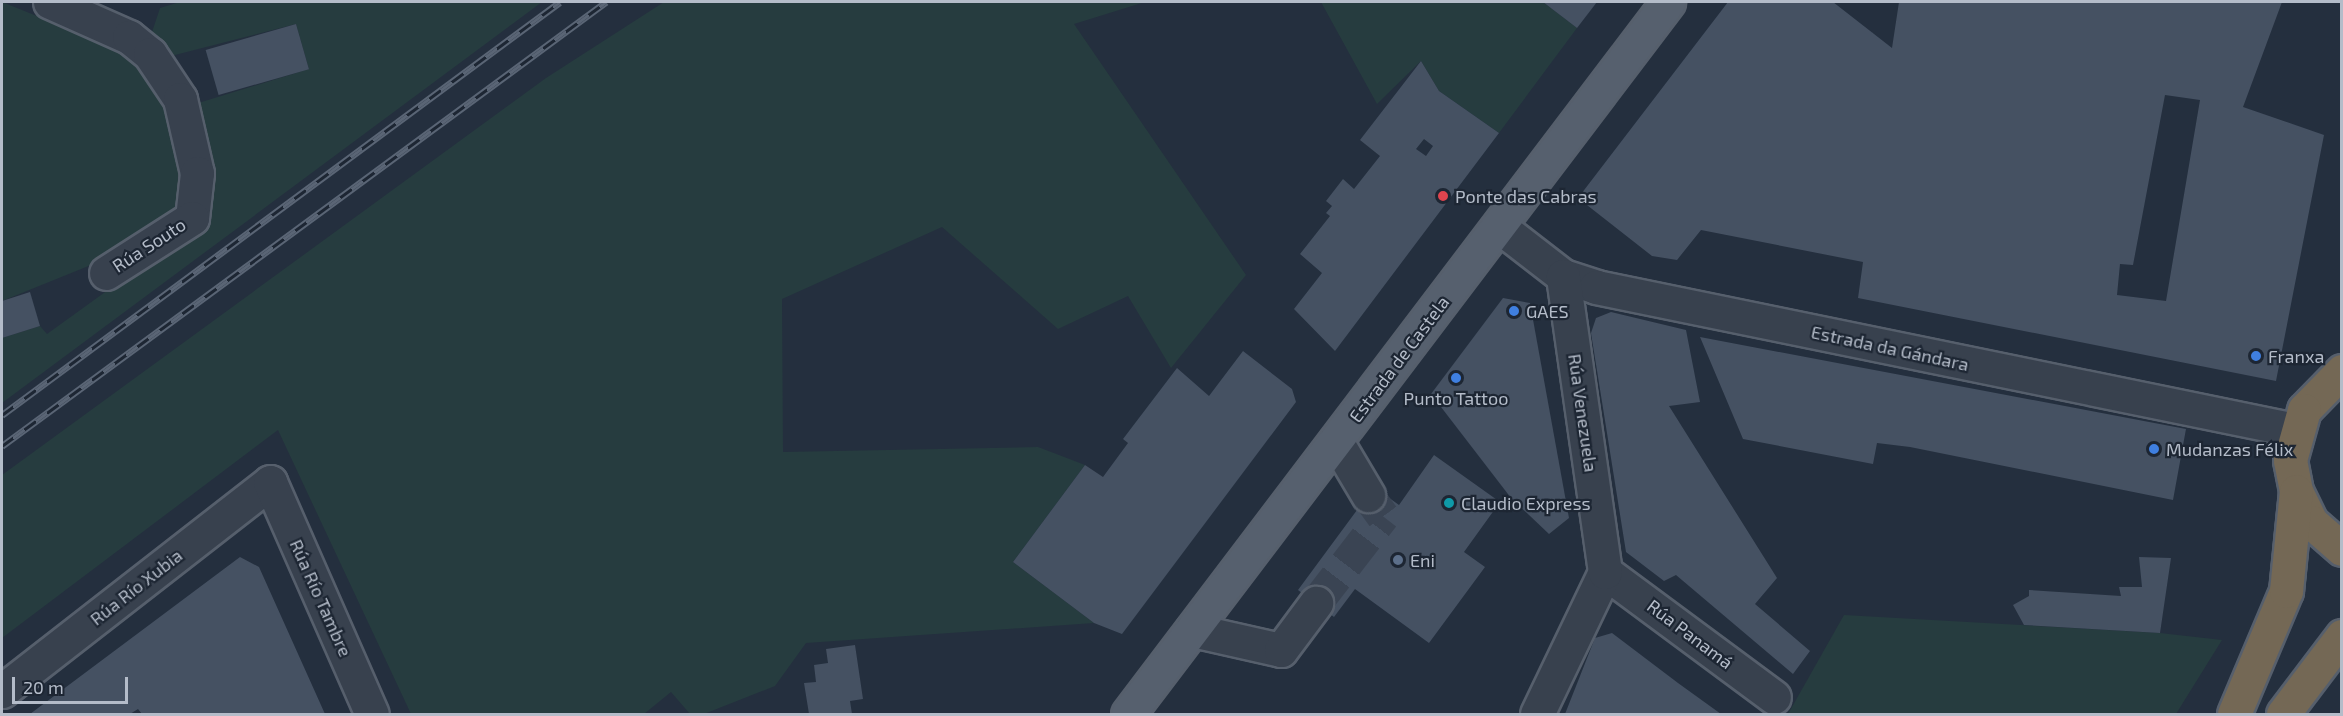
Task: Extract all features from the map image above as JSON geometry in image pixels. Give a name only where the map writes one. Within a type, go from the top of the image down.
[{"type":"highway","points":[[2234,714],[2286,591],[2295,491],[2290,460],[2295,430],[2316,392],[2342,371]]},
{"type":"highway","points":[[2295,491],[2311,522],[2342,549]]},
{"type":"highway","points":[[2283,714],[2342,636]]},
{"type":"main road","name":"Estrada de Castela","points":[[1128,714],[1501,228],[1668,2]]},
{"type":"street","name":"Rúa Souto","points":[[50,2],[129,37],[150,54],[180,99],[197,173],[192,218],[106,273]]},
{"type":"street","name":"Estrada da Gándara","points":[[1501,228],[1563,276],[2295,430]]},
{"type":"street","name":"Rúa Venezuela","points":[[1563,276],[1605,572]]},
{"type":"street","points":[[1336,441],[1368,495]]},
{"type":"street","name":"Rúa Río Xubia","points":[[2,691],[270,482]]},
{"type":"street","name":"Rúa Río Tambre","points":[[270,482],[372,714]]},
{"type":"street","points":[[1537,714],[1605,572]]},
{"type":"street","name":"Rúa Panamá","points":[[1605,572],[1774,697]]},
{"type":"street","points":[[1192,630],[1281,650],[1316,603]]},
{"type":"green space","points":[[2,2],[124,51],[156,84],[179,133],[185,213],[96,263],[2,301]]},
{"type":"green space","points":[[180,2],[542,2],[2,403],[2,338],[40,326],[47,334],[198,225],[195,104],[309,69],[296,24],[171,56],[151,35],[160,8]]},
{"type":"green space","points":[[664,2],[1145,2],[1074,24],[1246,275],[1171,368],[1128,296],[1058,329],[942,227],[782,299],[783,452],[1038,447],[1085,465],[1013,562],[1094,623],[806,643],[775,686],[704,714],[690,714],[671,692],[644,714],[411,714],[278,430],[2,638],[2,475],[546,78]]},
{"type":"green space","points":[[1321,2],[1543,2],[1577,28],[1499,133],[1439,91],[1421,61],[1377,104]]},
{"type":"green space","points":[[1844,615],[2160,633],[2222,640],[2176,714],[1788,714]]},
{"type":"building","points":[[1543,2],[1597,2],[1577,28]]},
{"type":"building","points":[[1728,2],[1833,2],[1892,48],[1899,2],[2282,2],[2243,107],[2324,135],[2276,381],[1858,298],[1863,262],[1701,230],[1677,260],[1652,256],[1578,198]],"holes":[[[2165,95],[2200,100],[2166,301],[2117,295],[2120,264],[2133,265]]]},
{"type":"building","points":[[296,24],[309,69],[219,95],[206,50]]},
{"type":"building","points":[[1421,61],[1439,91],[1499,133],[1335,351],[1294,309],[1322,273],[1300,254],[1330,216],[1326,213],[1332,206],[1326,201],[1343,179],[1354,189],[1380,156],[1360,140]],"holes":[[[1424,139],[1433,146],[1426,156],[1416,149]]]},
{"type":"building","points":[[30,292],[40,326],[2,338],[2,301]]},
{"type":"building","points":[[1503,298],[1530,303],[1569,518],[1549,534],[1511,498],[1431,394]]},
{"type":"building","points":[[1611,312],[1686,330],[1700,402],[1669,406],[1777,578],[1755,604],[1810,651],[1793,674],[1676,575],[1664,581],[1626,552],[1591,333],[1596,318]]},
{"type":"building","points":[[1700,337],[2186,429],[2173,500],[1910,447],[1877,443],[1873,464],[1743,439]]},
{"type":"building","points":[[1243,351],[1292,389],[1296,402],[1122,634],[1094,623],[1013,562],[1085,465],[1103,477],[1128,443],[1123,439],[1177,368],[1209,396]]},
{"type":"building","name":"Eni","points":[[1434,455],[1500,502],[1464,552],[1485,567],[1429,643],[1355,589],[1334,617],[1298,590],[1374,487],[1399,505]]},
{"type":"building","points":[[240,557],[259,567],[325,714],[142,714],[138,709],[130,714],[30,714]]},
{"type":"building","points":[[2139,557],[2171,558],[2160,633],[2024,625],[2013,605],[2029,596],[2029,590],[2121,596],[2119,587],[2142,587]]},
{"type":"building","points":[[1612,633],[1721,714],[1565,714],[1595,638]]},
{"type":"building","points":[[855,645],[863,699],[850,701],[852,714],[809,714],[804,683],[816,682],[814,665],[828,663],[826,649]]},
{"type":"tunnel","points":[[1316,603],[1383,516],[1368,495]]},
{"type":"railway","points":[[2,415],[560,2]]},
{"type":"railway","points":[[2,446],[606,2]]},
{"type":"place","name":"Ponte das Cabras","points":[[1443,196]]},
{"type":"place","name":"GAES","points":[[1514,311]]},
{"type":"place","name":"Franxa","points":[[2256,356]]},
{"type":"place","name":"Punto Tattoo","points":[[1456,378]]},
{"type":"place","name":"Mudanzas Félix","points":[[2154,449]]},
{"type":"place","name":"Claudio Express","points":[[1449,503]]},
{"type":"place","name":"Eni","points":[[1398,560]]}]
